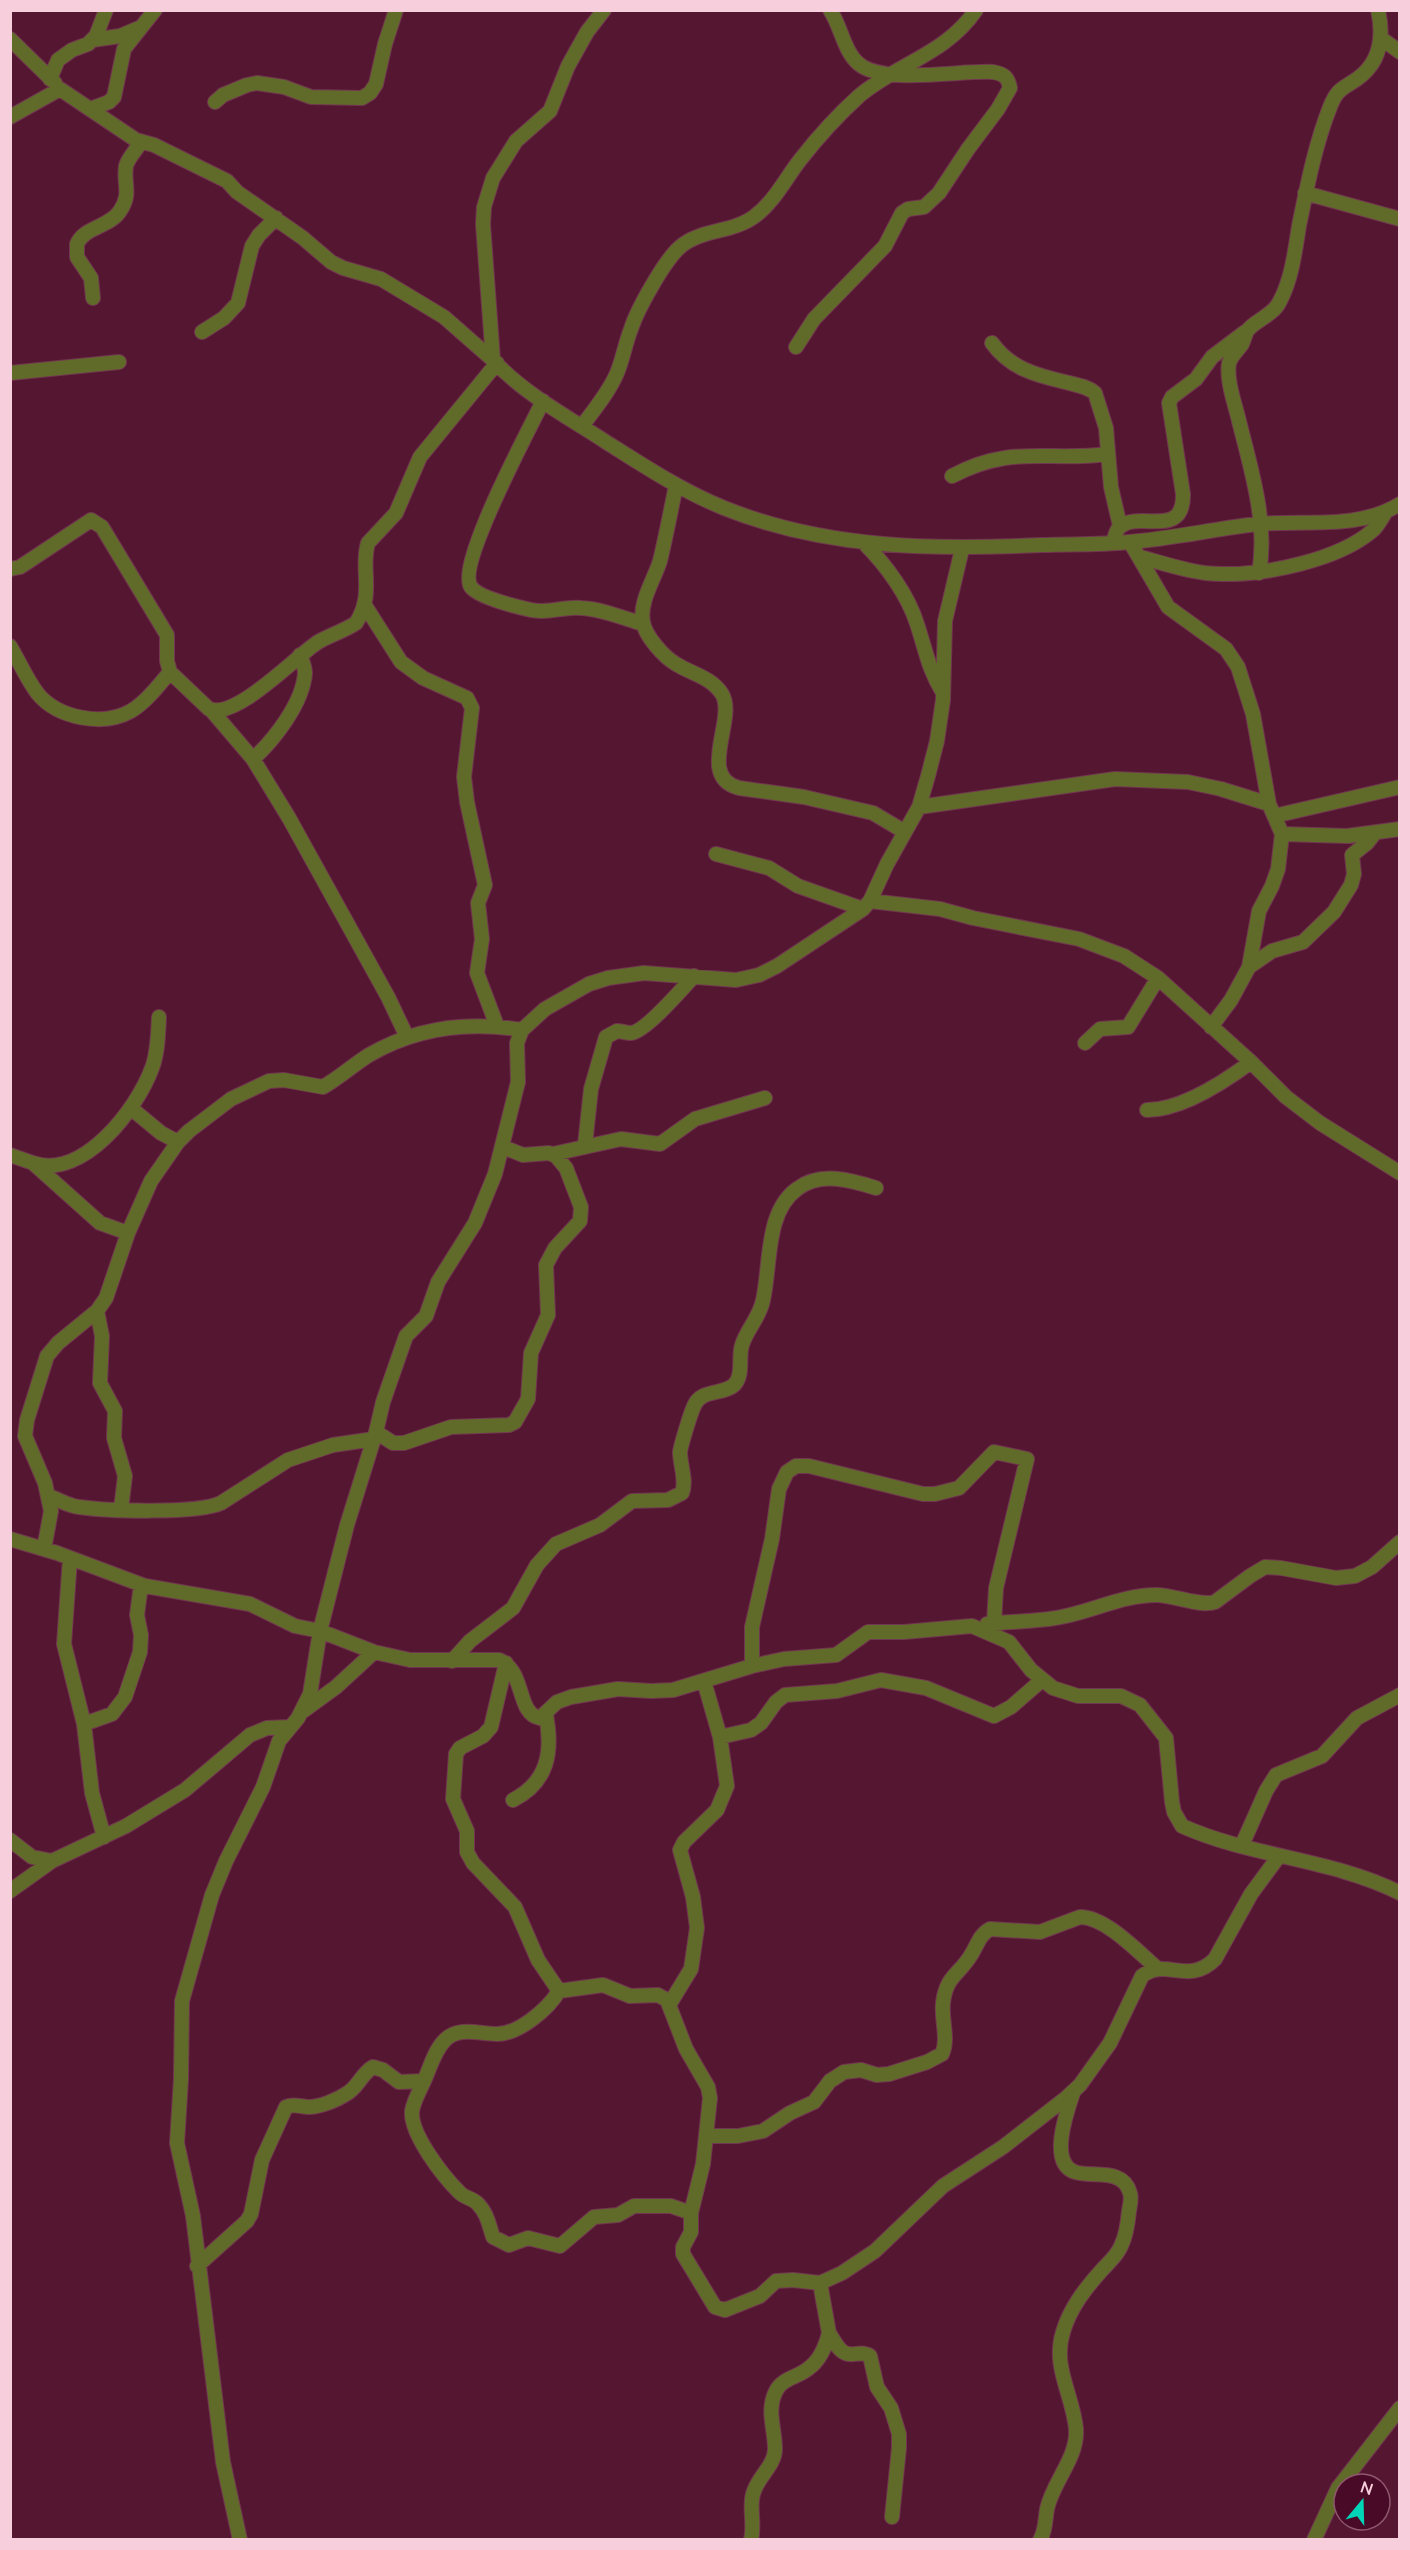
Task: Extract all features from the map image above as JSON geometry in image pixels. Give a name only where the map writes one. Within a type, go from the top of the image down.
[{"type":"street","points":[[92,40],[101,27],[106,10]]},
{"type":"street","points":[[90,109],[109,102],[114,97],[122,52],[155,10]]},
{"type":"street","points":[[215,102],[247,85],[257,83],[285,87],[311,97],[362,98],[370,93],[376,84],[396,10]]},
{"type":"street","points":[[212,711],[226,708],[257,692],[300,654],[320,641],[354,625],[358,620],[368,583],[368,543],[396,513],[420,457],[495,362],[483,224],[487,192],[516,141],[550,111],[568,66],[587,32],[603,10]]},
{"type":"street","points":[[796,346],[814,319],[885,246],[902,213],[908,209],[924,207],[939,193],[998,109],[1010,88],[1009,80],[1002,74],[993,72],[928,75],[892,74],[872,70],[859,64],[852,56],[830,10]]},
{"type":"street","points":[[582,426],[611,385],[637,314],[674,253],[690,240],[740,225],[755,217],[842,112],[862,94],[892,74],[944,44],[964,26],[976,10]]},
{"type":"street","points":[[1120,526],[1130,523],[1162,522],[1178,513],[1183,494],[1169,407],[1170,400],[1196,379],[1212,357],[1266,317],[1279,304],[1287,286],[1305,193],[1336,94],[1343,86],[1358,79],[1380,51],[1382,39],[1378,10]]},
{"type":"street","points":[[10,117],[55,84],[58,60],[72,50],[92,40],[120,36],[140,27]]},
{"type":"street","points":[[10,39],[55,84],[90,109],[141,142],[154,145],[217,175],[303,237],[331,262],[381,279],[444,317],[543,400],[582,426],[676,485],[736,513],[837,540],[865,544],[962,549],[1130,542],[1260,523],[1335,522],[1365,519],[1386,513],[1400,504]]},
{"type":"street","points":[[1382,39],[1400,52]]},
{"type":"street","points":[[93,298],[91,278],[77,257],[77,244],[79,238],[111,220],[122,209],[128,191],[126,165],[141,142]]},
{"type":"street","points":[[1305,193],[1400,219]]},
{"type":"street","points":[[202,332],[224,318],[238,303],[252,246],[259,235],[276,218]]},
{"type":"street","points":[[1247,331],[1245,339],[1230,359],[1229,369],[1260,523],[1259,573]]},
{"type":"street","points":[[992,343],[1011,363],[1025,370],[1086,387],[1095,393],[1106,428],[1111,487],[1120,526],[1113,543]]},
{"type":"street","points":[[10,374],[118,362]]},
{"type":"street","points":[[543,400],[482,530],[470,566],[471,586],[479,593],[532,611],[554,612],[580,607],[643,624]]},
{"type":"street","points":[[952,476],[980,463],[1006,457],[1045,454],[1082,457],[1108,454]]},
{"type":"street","points":[[676,485],[659,564],[643,610],[643,624],[651,638],[669,659],[701,675],[721,693],[725,707],[719,757],[720,769],[728,784],[739,788],[804,797],[873,813],[905,832]]},
{"type":"street","points":[[1140,558],[1203,572],[1259,573],[1317,558],[1348,546],[1373,530],[1386,513]]},
{"type":"street","points":[[10,569],[20,567],[91,520],[102,527],[167,635],[167,661],[170,672],[197,700],[212,711],[253,759],[300,837],[388,997],[407,1037]]},
{"type":"street","points":[[1130,542],[1168,608],[1226,650],[1238,667],[1252,714],[1271,810],[1282,834],[1278,869],[1256,922],[1249,967],[1231,1000],[1212,1027]]},
{"type":"street","points":[[865,544],[874,552],[906,599],[917,623],[929,669],[943,693]]},
{"type":"street","points":[[302,1713],[310,1694],[320,1631],[347,1525],[383,1402],[406,1336],[426,1316],[444,1270],[475,1223],[495,1174],[518,1082],[515,1055],[522,1030],[560,999],[608,978],[644,973],[736,980],[759,975],[777,966],[867,905],[919,807],[937,741],[943,693],[945,621],[962,549]]},
{"type":"street","points":[[363,604],[401,662],[423,678],[467,698],[472,708],[464,777],[467,802],[485,885],[478,903],[482,939],[477,973],[497,1026]]},
{"type":"street","points":[[10,646],[38,694],[57,711],[94,719],[118,716],[132,711],[170,672]]},
{"type":"street","points":[[253,759],[279,733],[299,693],[305,674],[300,654]]},
{"type":"street","points":[[919,807],[1116,779],[1188,782],[1221,789],[1271,810],[1400,787]]},
{"type":"street","points":[[1282,834],[1319,837],[1374,834],[1400,829]]},
{"type":"street","points":[[1249,967],[1276,949],[1303,942],[1334,912],[1351,885],[1354,874],[1351,857],[1354,851],[1367,843],[1374,834]]},
{"type":"street","points":[[716,854],[769,868],[798,886],[867,905],[932,907],[1079,939],[1124,956],[1158,978],[1251,1062],[1286,1097],[1320,1123],[1400,1173]]},
{"type":"street","points":[[585,1145],[591,1089],[606,1037],[616,1031],[630,1033],[637,1031],[657,1015],[694,976]]},
{"type":"street","points":[[1085,1043],[1100,1029],[1128,1027],[1158,978]]},
{"type":"street","points":[[10,1155],[33,1163],[58,1165],[77,1160],[115,1128],[132,1109],[153,1067],[159,1017]]},
{"type":"street","points":[[44,1549],[50,1521],[48,1496],[25,1436],[27,1420],[47,1356],[63,1338],[97,1311],[109,1292],[128,1233],[151,1181],[178,1142],[208,1114],[258,1084],[284,1080],[323,1087],[368,1056],[407,1037],[455,1026],[497,1026],[522,1030]]},
{"type":"street","points":[[1147,1110],[1164,1109],[1184,1101],[1219,1084],[1251,1062]]},
{"type":"street","points":[[503,1147],[524,1155],[540,1152],[553,1154],[585,1145],[621,1139],[660,1144],[702,1116],[765,1098]]},
{"type":"street","points":[[132,1109],[161,1133],[178,1142]]},
{"type":"street","points":[[48,1496],[79,1507],[209,1508],[221,1503],[288,1460],[333,1445],[375,1435],[393,1443],[404,1443],[452,1427],[513,1424],[519,1417],[530,1391],[531,1353],[549,1311],[545,1282],[546,1265],[555,1248],[581,1218],[582,1207],[576,1190],[566,1168],[553,1154]]},
{"type":"street","points":[[33,1163],[100,1223],[128,1233]]},
{"type":"street","points":[[452,1661],[470,1641],[513,1608],[537,1565],[555,1544],[600,1525],[632,1501],[668,1500],[682,1493],[684,1487],[680,1452],[694,1406],[702,1396],[733,1387],[737,1381],[742,1344],[763,1301],[772,1236],[779,1211],[788,1196],[799,1187],[819,1180],[849,1180],[876,1188]]},
{"type":"street","points":[[97,1311],[102,1336],[101,1387],[115,1411],[114,1438],[125,1476],[121,1509]]},
{"type":"street","points":[[752,1666],[752,1627],[772,1539],[779,1489],[782,1479],[796,1466],[831,1470],[928,1495],[959,1488],[994,1452],[1027,1459],[996,1588],[994,1623]]},
{"type":"street","points":[[10,1539],[70,1558],[141,1585],[238,1601],[265,1609],[295,1626],[320,1631],[374,1652],[410,1660],[499,1660],[506,1663],[518,1680],[527,1710],[536,1718],[546,1715],[557,1702],[571,1697],[618,1689],[663,1691],[784,1659],[836,1655],[868,1632],[904,1632],[1062,1617],[1114,1601],[1151,1595],[1172,1595],[1209,1604],[1265,1567],[1346,1578],[1372,1567],[1400,1542]]},
{"type":"street","points":[[70,1558],[64,1644],[84,1725],[92,1793],[104,1837]]},
{"type":"street","points":[[84,1725],[112,1714],[125,1697],[140,1652],[141,1635],[137,1615],[141,1585]]},
{"type":"street","points":[[972,1626],[1009,1642],[1042,1680],[1069,1695],[1121,1696],[1140,1705],[1166,1738],[1172,1802],[1178,1820],[1188,1828],[1279,1856],[1360,1877],[1400,1893]]},
{"type":"street","points":[[240,2540],[223,2462],[197,2266],[193,2216],[177,2143],[182,2055],[182,2001],[212,1895],[237,1835],[263,1787],[279,1741],[302,1713],[336,1687],[374,1652]]},
{"type":"street","points":[[506,1663],[491,1727],[479,1738],[457,1750],[453,1799],[467,1831],[468,1852],[473,1863],[515,1907],[538,1960],[559,1991]]},
{"type":"street","points":[[720,1737],[751,1730],[761,1724],[780,1698],[798,1692],[837,1691],[873,1680],[892,1680],[933,1691],[994,1716],[1011,1707],[1042,1680]]},
{"type":"street","points":[[669,2005],[691,1969],[697,1928],[693,1897],[680,1850],[684,1842],[717,1810],[724,1798],[727,1786],[720,1737],[704,1681]]},
{"type":"street","points":[[1242,1845],[1266,1791],[1276,1775],[1322,1756],[1357,1718],[1400,1695]]},
{"type":"street","points":[[513,1800],[527,1793],[541,1775],[550,1748],[546,1715]]},
{"type":"street","points":[[10,1891],[52,1861],[104,1837],[185,1790],[250,1735],[267,1728],[289,1727]]},
{"type":"street","points":[[10,1840],[32,1857],[52,1861]]},
{"type":"street","points":[[691,2213],[671,2206],[634,2206],[618,2215],[594,2217],[560,2246],[528,2238],[510,2245],[498,2241],[493,2237],[480,2206],[460,2194],[419,2138],[412,2112],[424,2081],[445,2040],[453,2034],[472,2032],[503,2034],[547,2008],[559,1991],[603,1985],[630,1996],[662,1996],[669,2005],[686,2049],[708,2087],[710,2098],[701,2176],[691,2213],[691,2232],[684,2244],[683,2254],[715,2307],[725,2310],[738,2307],[760,2296],[772,2284],[784,2279],[820,2283],[842,2273],[875,2251],[943,2186],[1004,2147],[1074,2091],[1110,2043],[1137,1983],[1149,1970],[1191,1971],[1207,1967],[1221,1950],[1251,1894],[1279,1856]]},
{"type":"street","points":[[707,2136],[738,2136],[763,2131],[790,2113],[814,2102],[830,2081],[843,2072],[861,2070],[878,2075],[889,2074],[927,2062],[942,2054],[945,2044],[943,2003],[951,1978],[970,1957],[984,1932],[990,1929],[1040,1932],[1080,1917],[1086,1917],[1106,1925],[1158,1969]]},
{"type":"street","points":[[197,2266],[247,2221],[251,2214],[262,2160],[286,2107],[292,2104],[314,2106],[346,2094],[354,2088],[362,2075],[373,2067],[383,2070],[399,2082],[424,2081]]},
{"type":"street","points":[[1040,2540],[1045,2528],[1050,2499],[1075,2448],[1074,2414],[1058,2355],[1062,2332],[1073,2308],[1122,2245],[1131,2201],[1131,2194],[1127,2186],[1119,2180],[1103,2174],[1074,2172],[1068,2169],[1063,2160],[1061,2137],[1065,2115],[1074,2091]]},
{"type":"street","points":[[820,2283],[829,2333],[846,2354],[862,2352],[870,2356],[877,2387],[891,2408],[896,2422],[899,2448],[891,2517]]},
{"type":"street","points":[[751,2540],[753,2492],[771,2463],[775,2450],[771,2409],[776,2391],[779,2385],[813,2364],[823,2349],[829,2333]]},
{"type":"street","points":[[1314,2540],[1338,2488],[1400,2408]]}]
